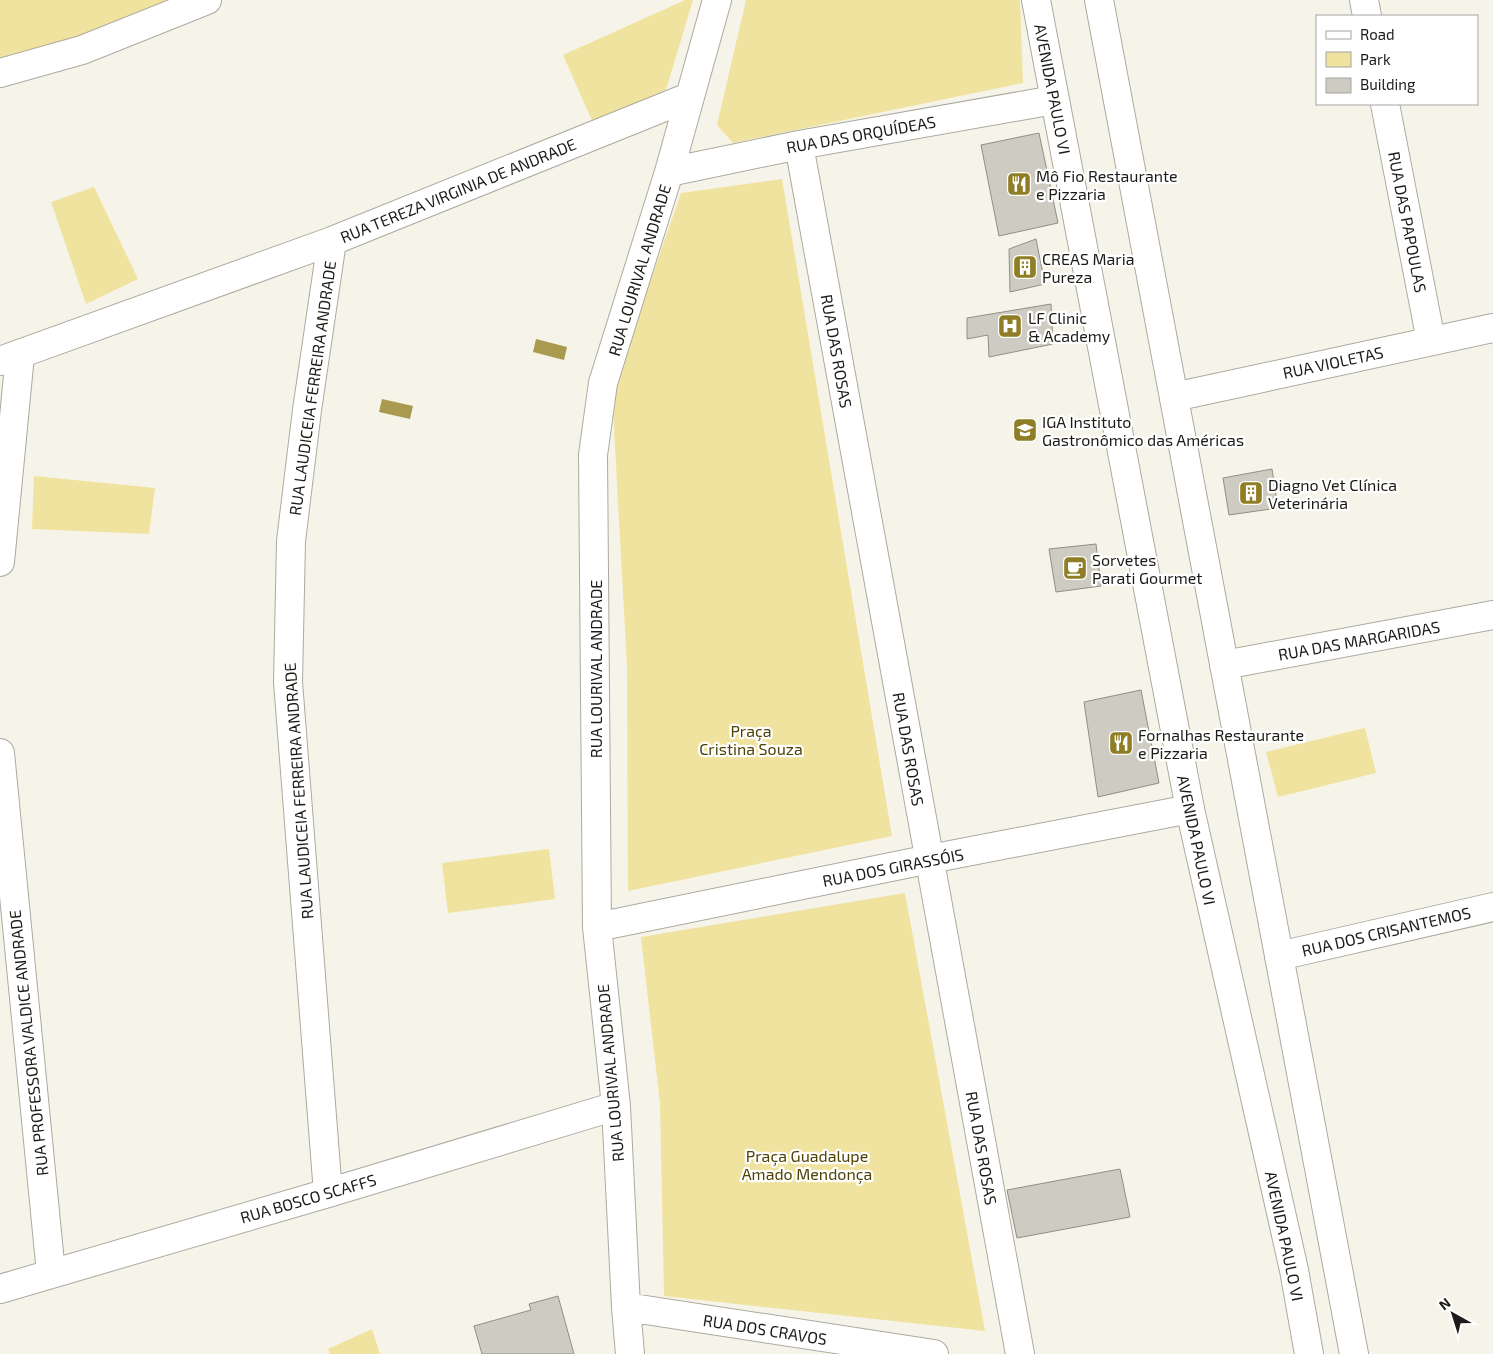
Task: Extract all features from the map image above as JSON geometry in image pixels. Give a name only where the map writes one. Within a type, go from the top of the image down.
[{"type":"street","points":[[0,73],[82,50],[207,0]]},
{"type":"street","name":"RUA LOURIVAL ANDRADE","points":[[630,1354],[616,1106],[596,927],[593,455],[603,383],[669,172],[688,97],[717,0]]},
{"type":"street","name":"AVENIDA PAULO VI","points":[[1036,0],[1190,809],[1294,1270],[1308,1354]]},
{"type":"street","points":[[1099,0],[1354,1354]]},
{"type":"street","points":[[1364,0],[1367,15]]},
{"type":"street","name":"RUA TEREZA VIRGINIA DE ANDRADE","points":[[10,358],[332,241],[688,97]]},
{"type":"street","name":"RUA DAS ORQUÍDEAS","points":[[669,172],[799,145],[1054,100]]},
{"type":"street","name":"RUA DAS PAPOULAS","points":[[1384,105],[1431,341]]},
{"type":"street","name":"RUA DAS ROSAS","points":[[799,145],[1020,1354]]},
{"type":"street","name":"RUA LAUDICEIA FERREIRA ANDRADE","points":[[328,1193],[288,682],[291,541],[307,410],[332,241]]},
{"type":"street","name":"RUA VIOLETAS","points":[[1174,397],[1493,328]]},
{"type":"street","points":[[0,562],[10,358]]},
{"type":"street","name":"RUA DAS MARGARIDAS","points":[[1224,665],[1493,615]]},
{"type":"street","name":"RUA PROFESSORA VALDICE ANDRADE","points":[[0,753],[51,1273]]},
{"type":"street","name":"RUA DOS GIRASSÓIS","points":[[596,927],[930,859],[1190,809]]},
{"type":"street","name":"RUA DOS CRISANTEMOS","points":[[1279,956],[1493,907]]},
{"type":"street","name":"RUA BOSCO SCAFFS","points":[[0,1288],[328,1193],[616,1106]]},
{"type":"street","name":"RUA DOS CRAVOS","points":[[626,1308],[934,1354]]},
{"type":"green space","points":[[0,0],[184,0],[32,54],[0,61]]},
{"type":"green space","points":[[685,0],[693,0],[666,90],[593,123],[563,55]]},
{"type":"green space","points":[[746,0],[1020,0],[1023,83],[733,143],[717,125]]},
{"type":"green space","name":"Praça Cristina Souza","points":[[782,179],[892,836],[628,891],[627,666],[612,392],[681,193]]},
{"type":"green space","points":[[94,187],[138,279],[86,304],[51,202]]},
{"type":"green space","points":[[34,476],[155,488],[149,534],[32,529]]},
{"type":"green space","points":[[1365,728],[1376,773],[1278,797],[1266,752]]},
{"type":"green space","points":[[549,849],[555,899],[448,913],[442,863]]},
{"type":"green space","name":"Praça Guadalupe Amado Mendonça","points":[[905,893],[985,1331],[664,1296],[660,1104],[641,937]]},
{"type":"green space","points":[[372,1329],[380,1354],[330,1354],[328,1349]]},
{"type":"shaded area","points":[[536,339],[567,347],[564,360],[533,352]]},
{"type":"shaded area","points":[[382,399],[413,406],[410,419],[379,412]]},
{"type":"building","name":"Mô Fio Restaurante e Pizzaria","points":[[1039,133],[1058,223],[999,236],[981,145]]},
{"type":"building","name":"CREAS Maria Pureza","points":[[1036,239],[1045,284],[1010,292],[1009,249]]},
{"type":"building","name":"LF Clinic & Academy","points":[[1051,304],[1053,344],[989,357],[988,335],[967,339],[967,318]]},
{"type":"building","name":"Diagno Vet Clínica Veterinária","points":[[1272,469],[1278,508],[1229,515],[1223,478]]},
{"type":"building","name":"Sorvetes Parati Gourmet","points":[[1096,544],[1101,586],[1056,592],[1049,549]]},
{"type":"building","name":"Fornalhas Restaurante e Pizzaria","points":[[1141,690],[1159,783],[1098,797],[1084,702]]},
{"type":"building","points":[[1120,1169],[1130,1217],[1017,1238],[1007,1190]]},
{"type":"building","points":[[558,1296],[574,1354],[482,1354],[474,1326],[531,1310],[529,1304]]},
{"type":"place","name":"Mô Fio Restaurante e Pizzaria","points":[[1019,184]]},
{"type":"place","name":"CREAS Maria Pureza","points":[[1025,267]]},
{"type":"place","name":"LF Clinic & Academy","points":[[1010,326]]},
{"type":"place","name":"IGA Instituto Gastronômico das Américas","points":[[1025,430]]},
{"type":"place","name":"Diagno Vet Clínica Veterinária","points":[[1251,493]]},
{"type":"place","name":"Sorvetes Parati Gourmet","points":[[1075,568]]},
{"type":"place","name":"Fornalhas Restaurante e Pizzaria","points":[[1121,743]]}]
